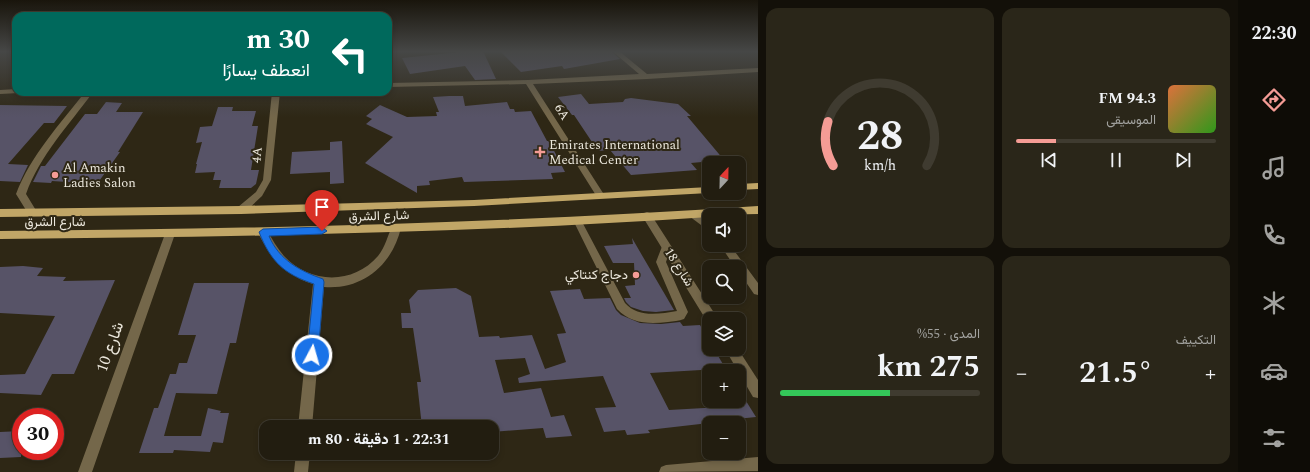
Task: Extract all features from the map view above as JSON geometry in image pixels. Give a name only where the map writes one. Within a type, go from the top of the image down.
[{"type":"main road","points":[[746,187],[758,186]]},
{"type":"main road","name":"شارع الشرق","points":[[0,213],[242,210],[474,203],[702,190]]},
{"type":"main road","name":"شارع الشرق","points":[[0,235],[170,234],[396,228],[758,210]]},
{"type":"street","points":[[642,73],[647,77]]},
{"type":"street","points":[[392,85],[528,82],[710,73]]},
{"type":"street","name":"6A","points":[[528,82],[600,195]]},
{"type":"street","points":[[0,92],[12,92]]},
{"type":"street","points":[[32,212],[21,194],[23,186],[40,157],[86,96]]},
{"type":"street","name":"4A","points":[[242,210],[259,194],[267,180],[276,96]]},
{"type":"street","name":"شارع 18","points":[[647,216],[708,312]]},
{"type":"street","points":[[263,232],[268,244],[276,256],[286,266],[299,275],[319,282],[342,282],[360,276],[375,267],[386,255],[393,242],[396,228]]},
{"type":"street","name":"شارع 10","points":[[85,472],[170,234]]},
{"type":"street","points":[[306,420],[319,282]]},
{"type":"street","points":[[735,356],[758,392]]},
{"type":"street","points":[[301,472],[302,460]]},
{"type":"street","points":[[666,472],[758,464]]},
{"type":"lane","points":[[692,214],[702,222]]},
{"type":"lane","points":[[577,220],[621,306],[625,311],[637,318],[680,316],[683,312],[662,267],[661,262],[666,247]]},
{"type":"lane","points":[[729,252],[757,288]]},
{"type":"building","points":[[470,73],[493,73],[496,79],[475,80]]},
{"type":"building","points":[[581,94],[589,104],[623,102],[625,99],[631,98],[678,104],[691,116],[687,116],[721,156],[702,156],[702,162],[691,163],[697,170],[631,175],[610,150],[598,151],[574,115],[572,115],[558,97]]},
{"type":"building","points":[[463,96],[465,106],[507,102],[510,109],[514,109],[515,112],[531,111],[565,172],[551,173],[553,179],[464,182],[462,177],[429,181],[430,185],[417,186],[417,193],[365,163],[393,137],[366,124],[372,119],[366,116],[380,105],[407,117],[437,116],[436,112],[439,112],[433,97]]},
{"type":"building","points":[[106,102],[122,103],[116,112],[143,112],[118,152],[120,152],[97,184],[52,181],[51,183],[33,182],[41,166],[45,166],[85,114],[97,114]]},
{"type":"building","points":[[0,105],[67,106],[54,123],[44,123],[8,164],[28,165],[20,182],[0,181]]},
{"type":"building","points":[[218,107],[233,107],[232,111],[256,111],[252,126],[258,126],[251,170],[259,170],[256,184],[251,188],[219,188],[221,180],[213,180],[215,172],[195,173],[202,142],[196,143],[200,127],[212,126]]},
{"type":"building","points":[[342,141],[344,183],[330,184],[330,172],[290,174],[292,152],[330,150],[330,142]]},
{"type":"building","name":"دجاج كنتاكي","points":[[632,238],[674,310],[656,312],[643,311],[631,307],[626,302],[624,298],[631,298],[625,286],[635,285],[634,263],[613,263],[604,246],[633,244]]},
{"type":"building","points":[[23,266],[43,268],[37,276],[66,277],[63,281],[115,280],[74,374],[52,374],[41,395],[0,393],[0,375],[25,374],[55,316],[0,313],[0,267]]},
{"type":"building","points":[[194,283],[249,283],[236,343],[230,343],[217,394],[176,393],[164,436],[201,436],[208,408],[221,411],[220,413],[229,413],[223,443],[213,442],[210,452],[174,450],[173,453],[139,453],[154,408],[158,408],[170,374],[176,374],[179,363],[187,363],[196,335],[178,335]]},
{"type":"building","points":[[456,288],[471,296],[479,337],[499,336],[500,338],[532,335],[545,369],[566,362],[557,334],[566,333],[550,291],[580,289],[584,299],[610,298],[616,310],[621,315],[640,323],[661,324],[680,322],[683,326],[700,325],[702,329],[702,356],[718,356],[723,364],[702,364],[702,370],[650,373],[669,410],[746,408],[746,401],[756,417],[746,418],[746,416],[702,416],[702,424],[648,430],[650,433],[627,435],[625,430],[604,432],[595,408],[616,407],[603,376],[519,383],[518,378],[530,374],[525,358],[495,360],[504,393],[541,388],[551,417],[564,415],[572,436],[546,438],[543,428],[499,431],[499,420],[421,420],[417,382],[421,382],[413,328],[402,328],[401,313],[411,313],[409,300],[418,290]]},
{"type":"building","points":[[12,431],[12,457],[0,458],[0,432]]},
{"type":"place","name":"Emirates International Medical Center","points":[[540,152]]},
{"type":"place","name":"Al Amakin Ladies Salon","points":[[55,175]]},
{"type":"place","name":"دجاج كنتاكي","points":[[636,275]]},
{"type":"route","points":[[312,355],[319,282],[299,275],[286,266],[276,256],[268,244],[263,232],[322,231]]}]
